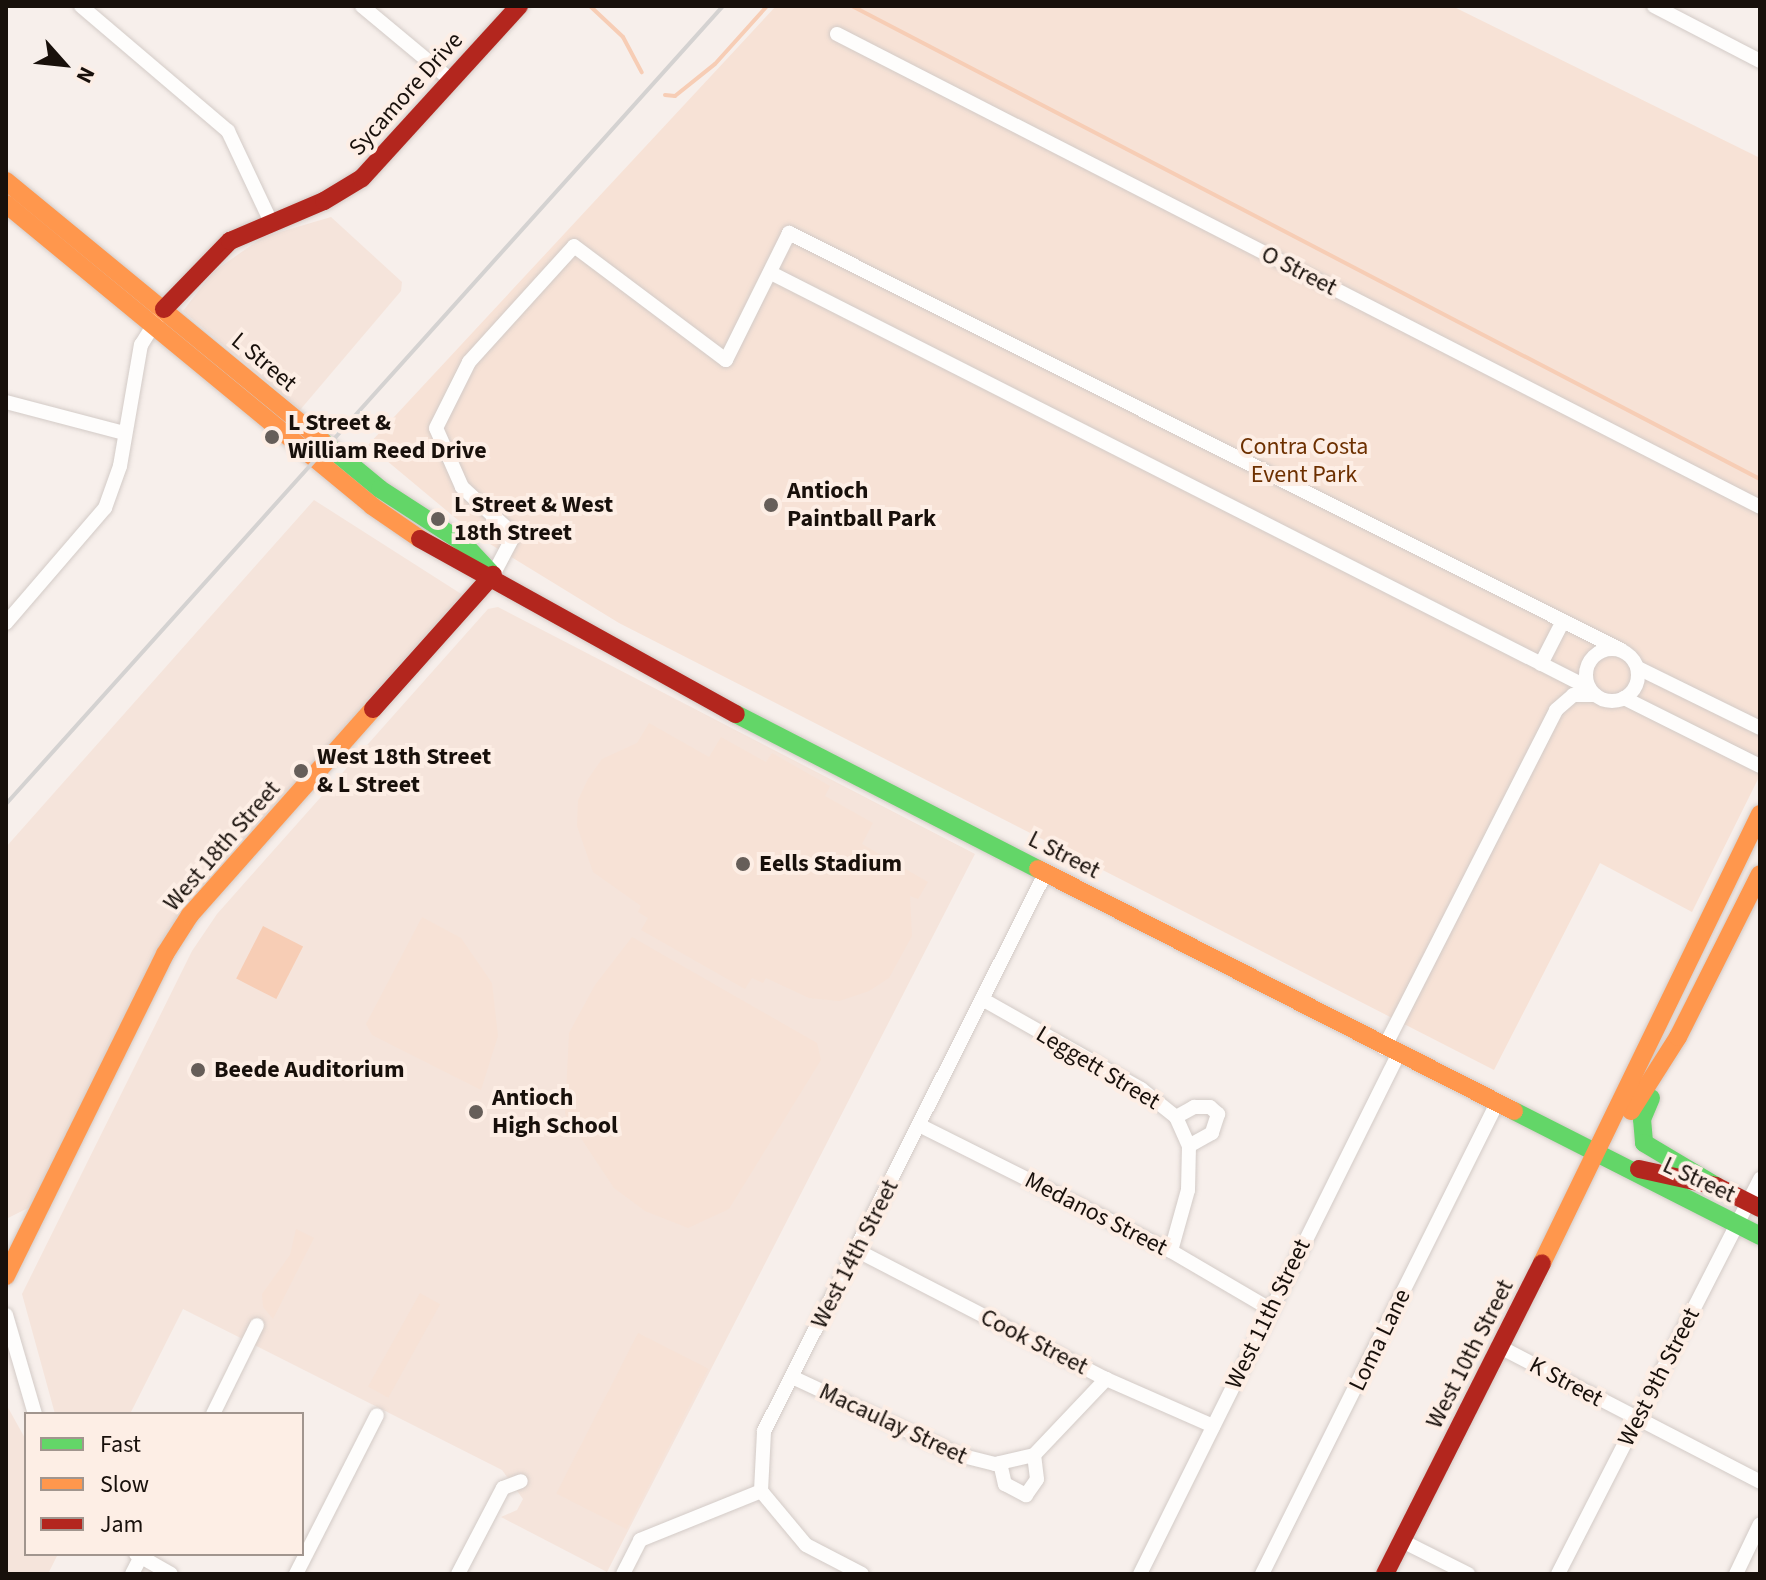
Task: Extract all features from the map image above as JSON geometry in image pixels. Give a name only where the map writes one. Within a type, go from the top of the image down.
[{"type":"main road","name":"Sycamore Drive","points":[[164,309],[223,246],[324,201],[362,178],[519,6]]},
{"type":"main road","name":"L Street","points":[[6,181],[380,489],[462,542],[493,575]]},
{"type":"main road","name":"L Street","points":[[6,204],[372,506],[450,559],[493,575],[760,728],[1496,1105],[1760,1236]]},
{"type":"main road","name":"West 18th Street","points":[[6,1276],[165,954],[190,915],[493,575]]},
{"type":"main road","name":"West 10th Street","points":[[1385,1574],[1597,1155],[1760,814]]},
{"type":"main road","name":"West 10th Street","points":[[1597,1155],[1678,1037],[1760,874]]},
{"type":"main road","points":[[1678,1037],[1639,1135],[1644,1143],[1716,1186]]},
{"type":"main road","name":"L Street","points":[[1619,1165],[1716,1186],[1754,1205]]},
{"type":"street","points":[[81,6],[228,131],[271,222]]},
{"type":"street","points":[[362,6],[452,81]]},
{"type":"street","points":[[1654,6],[1760,61]]},
{"type":"street","name":"O Street","points":[[837,34],[1760,507]]},
{"type":"street","points":[[493,575],[514,535],[462,487],[436,428],[469,362],[574,246],[726,360],[773,274],[789,233],[1621,650],[1638,668],[1760,728]]},
{"type":"street","points":[[773,274],[1592,692],[1612,701],[1624,698],[1637,683],[1638,668]]},
{"type":"street","points":[[6,623],[105,508],[141,345],[164,309]]},
{"type":"street","points":[[6,402],[124,433]]},
{"type":"street","points":[[1541,664],[1563,621]]},
{"type":"street","points":[[1592,692],[1589,662],[1603,650],[1621,650]]},
{"type":"street","name":"West 11th Street","points":[[1144,1573],[1556,710],[1573,695],[1592,692]]},
{"type":"street","points":[[1624,698],[1760,766]]},
{"type":"street","name":"West 14th Street","points":[[761,1491],[764,1431],[858,1251],[1046,872]]},
{"type":"street","name":"Leggett Street","points":[[982,999],[1141,1089],[1176,1117],[1189,1146],[1188,1190],[1171,1251]]},
{"type":"street","name":"Loma Lane","points":[[1262,1574],[1496,1105]]},
{"type":"street","points":[[1176,1117],[1194,1107],[1210,1107],[1218,1114],[1212,1133],[1189,1146]]},
{"type":"street","name":"Medanos Street","points":[[919,1125],[1171,1251],[1270,1309]]},
{"type":"street","name":"West 9th Street","points":[[1558,1574],[1737,1225],[1754,1205],[1760,1179]]},
{"type":"street","name":"Cook Street","points":[[858,1251],[1106,1379],[1213,1426]]},
{"type":"street","points":[[6,1315],[34,1412]]},
{"type":"street","points":[[214,1412],[257,1325]]},
{"type":"street","name":"K Street","points":[[1500,1347],[1760,1482]]},
{"type":"street","name":"Macaulay Street","points":[[792,1377],[980,1464],[1034,1455]]},
{"type":"street","points":[[1000,1463],[1005,1484],[1014,1493],[1026,1495],[1037,1479],[1034,1455],[1106,1379]]},
{"type":"street","points":[[296,1574],[377,1415]]},
{"type":"street","points":[[458,1574],[503,1488],[521,1481]]},
{"type":"street","points":[[623,1574],[640,1540],[761,1491],[806,1545],[862,1574]]},
{"type":"street","points":[[1736,1574],[1760,1524]]},
{"type":"street","points":[[1402,1541],[1468,1574]]},
{"type":"street","points":[[141,1556],[171,1574]]},
{"type":"shaded area","points":[[331,217],[402,282],[401,291],[300,410],[183,311],[213,272],[263,237]]},
{"type":"shaded area","points":[[314,500],[466,597],[194,899],[32,1206],[6,1219],[6,847]]},
{"type":"shaded area","name":"Antioch High School","points":[[498,607],[975,854],[607,1572],[501,1517],[517,1510],[523,1499],[502,1470],[183,1309],[131,1412],[54,1412],[22,1294],[192,951],[217,914],[488,609]]},
{"type":"shaded area","points":[[263,926],[303,946],[276,999],[236,979]]},
{"type":"shaded area","points":[[6,1404],[24,1436],[24,1556],[57,1556],[48,1574],[6,1574]]},
{"type":"green space","name":"Contra Costa Event Park","points":[[776,6],[1452,6],[1760,158],[1760,775],[1692,912],[1600,863],[1494,1070],[619,623],[477,536],[368,445]]},
{"type":"green space","name":"Eells Stadium","points":[[649,723],[709,757],[721,737],[766,762],[772,753],[830,786],[825,796],[873,823],[862,844],[928,882],[918,899],[910,896],[912,936],[889,978],[869,991],[839,1001],[809,998],[766,978],[763,983],[752,978],[745,989],[641,930],[648,918],[638,912],[641,906],[593,872],[577,826],[578,800],[602,759],[637,743]]},
{"type":"green space","points":[[422,917],[461,938],[492,983],[498,1036],[481,1090],[372,1035],[366,1024]]},
{"type":"green space","points":[[632,937],[817,1043],[821,1060],[729,1209],[688,1228],[645,1211],[614,1188],[565,1114],[569,1033],[595,985]]},
{"type":"green space","points":[[296,1229],[314,1238],[273,1319],[263,1307],[262,1294],[290,1255]]},
{"type":"green space","points":[[420,1293],[440,1304],[388,1398],[368,1387]]},
{"type":"green space","points":[[638,1333],[708,1369],[627,1529],[556,1493]]},
{"type":"waterway","points":[[590,6],[623,37],[642,72]]},
{"type":"waterway","points":[[665,95],[675,96],[715,64],[767,6]]},
{"type":"waterway","points":[[852,6],[1760,479]]},
{"type":"railway","points":[[6,804],[723,6]]},
{"type":"traffic: fast","points":[[322,441],[380,489],[462,542],[490,572]]},
{"type":"traffic: fast","points":[[736,714],[1038,869]]},
{"type":"traffic: fast","points":[[1651,1098],[1642,1119],[1644,1143],[1716,1186]]},
{"type":"traffic: fast","points":[[1514,1111],[1760,1236]]},
{"type":"traffic: slow","points":[[6,181],[322,441]]},
{"type":"traffic: slow","points":[[6,204],[372,506],[420,539]]},
{"type":"traffic: slow","points":[[6,1276],[165,954],[190,915],[373,709]]},
{"type":"traffic: slow","points":[[1542,1263],[1760,814]]},
{"type":"traffic: slow","points":[[1038,869],[1514,1111]]},
{"type":"traffic: slow","points":[[1631,1111],[1678,1037],[1760,874]]},
{"type":"traffic: jam","points":[[164,309],[230,241],[324,201],[362,178],[519,6]]},
{"type":"traffic: jam","points":[[420,539],[736,714]]},
{"type":"traffic: jam","points":[[373,709],[493,575]]},
{"type":"traffic: jam","points":[[1639,1169],[1716,1186],[1760,1208]]},
{"type":"traffic: jam","points":[[1385,1574],[1542,1263]]},
{"type":"place","name":"L Street & William Reed Drive","points":[[272,437]]},
{"type":"place","name":"Antioch Paintball Park","points":[[771,505]]},
{"type":"place","name":"L Street & West 18th Street","points":[[438,519]]},
{"type":"place","name":"West 18th Street & L Street","points":[[301,771]]},
{"type":"place","name":"Eells Stadium","points":[[743,864]]},
{"type":"place","name":"Beede Auditorium","points":[[198,1070]]},
{"type":"place","name":"Antioch High School","points":[[476,1112]]}]
